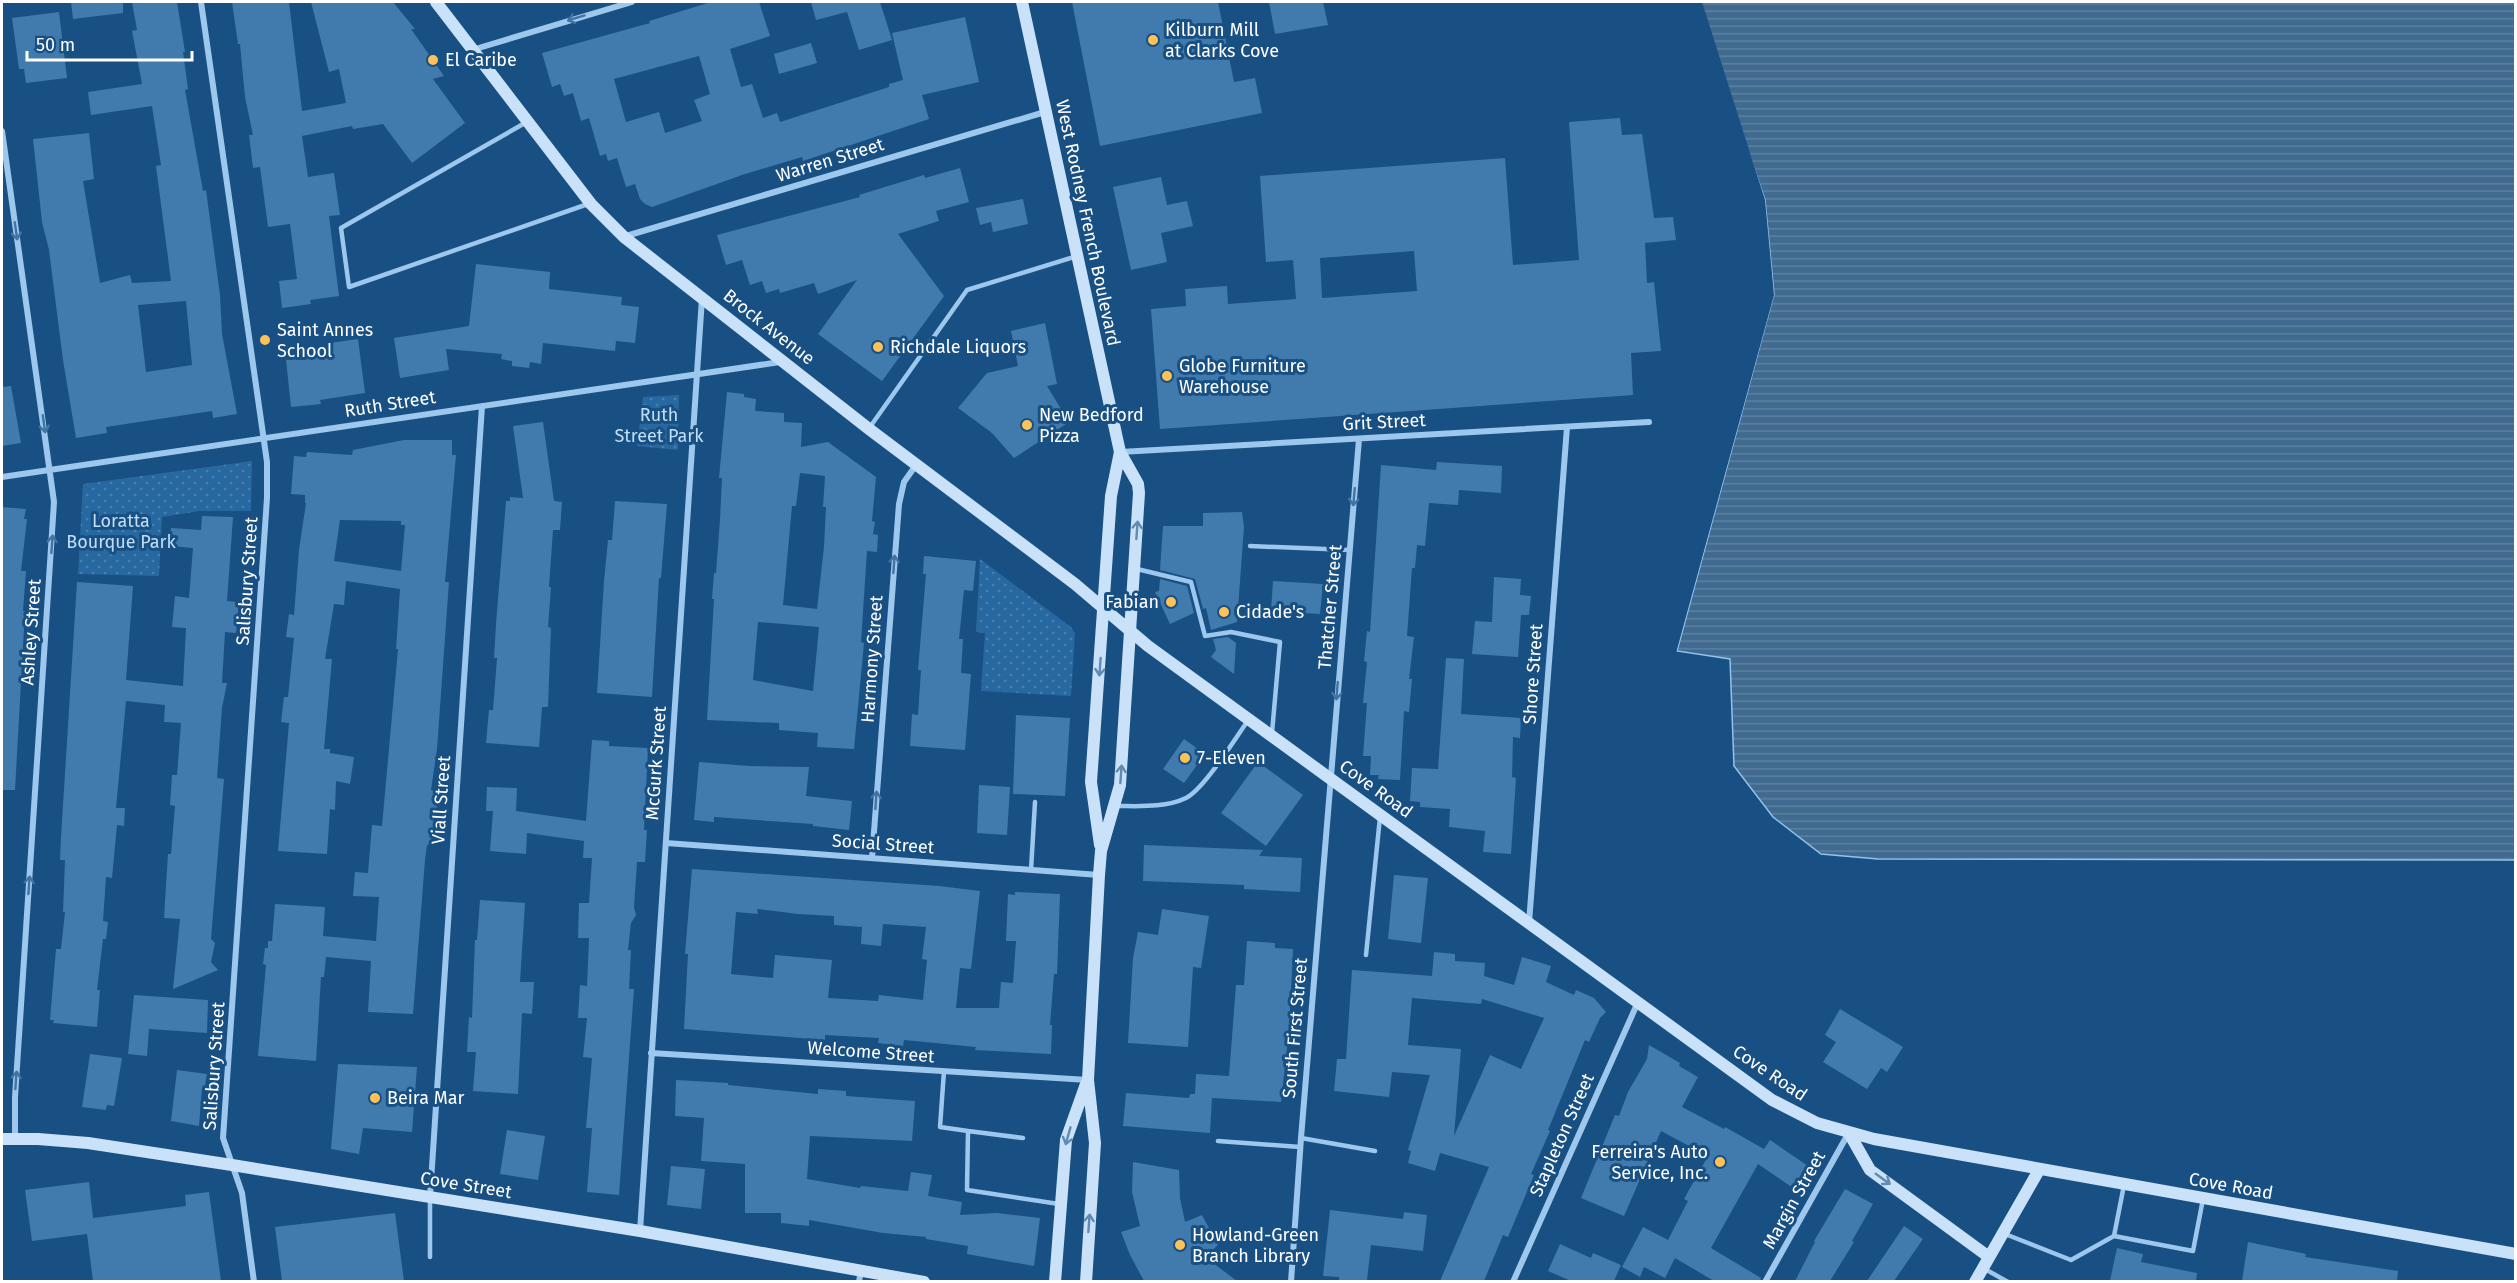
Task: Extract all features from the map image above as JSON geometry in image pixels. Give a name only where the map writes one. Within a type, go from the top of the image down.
[{"type":"main road","name":"Brock Avenue","points":[[436,2],[591,204],[624,237],[1131,630]]},
{"type":"main road","name":"West Rodney French Boulevard","points":[[1022,2],[1120,452],[1138,484],[1120,785],[1101,851],[1099,875],[1088,1080],[1095,1143],[1086,1281]]},
{"type":"main road","name":"West Rodney French Boulevard","points":[[1101,851],[1091,782],[1112,487],[1120,452]]},
{"type":"main road","name":"Cove Road","points":[[1131,630],[1148,646],[1772,1100],[1801,1116],[1849,1133],[2039,1170],[2516,1254]]},
{"type":"main road","name":"West Rodney French Boulevard","points":[[1055,1281],[1066,1140],[1088,1080]]},
{"type":"main road","points":[[1849,1133],[1870,1170],[1986,1263]]},
{"type":"main road","name":"Cove Street","points":[[2,1139],[88,1143],[232,1165],[640,1231],[860,1275],[924,1281]]},
{"type":"main road","points":[[1975,1281],[2039,1170]]},
{"type":"street","name":"Salisbury Street","points":[[201,2],[265,438],[267,498],[223,1138],[242,1193],[254,1281]]},
{"type":"street","points":[[472,50],[633,2]]},
{"type":"street","name":"Warren Street","points":[[624,237],[1045,112]]},
{"type":"street","name":"Ashley Street","points":[[2,131],[51,470],[54,513],[15,1097],[15,1138]]},
{"type":"street","name":"McGurk Street","points":[[640,1231],[702,298]]},
{"type":"street","name":"Ruth Street","points":[[2,477],[783,361]]},
{"type":"street","name":"Viall Street","points":[[430,1197],[482,406]]},
{"type":"street","name":"Grit Street","points":[[1120,452],[1649,422]]},
{"type":"street","name":"Shore Street","points":[[1529,923],[1567,427]]},
{"type":"street","name":"Thatcher Street","points":[[1330,778],[1359,439]]},
{"type":"street","name":"Harmony Street","points":[[872,858],[899,504],[904,482],[916,465]]},
{"type":"street","name":"South First Street","points":[[1291,1281],[1330,778]]},
{"type":"street","name":"Social Street","points":[[666,843],[1099,875]]},
{"type":"street","name":"Stapleton Street","points":[[1514,1281],[1639,1002]]},
{"type":"street","name":"Welcome Street","points":[[651,1053],[1088,1080]]},
{"type":"street","name":"Margin Street","points":[[1765,1281],[1849,1133]]},
{"type":"lane","points":[[527,122],[341,228],[349,287],[591,204]]},
{"type":"lane","points":[[869,429],[966,290],[1077,256]]},
{"type":"lane","points":[[1250,546],[1350,550]]},
{"type":"lane","points":[[1134,568],[1191,582],[1205,636],[1232,632],[1280,642],[1272,736]]},
{"type":"lane","points":[[1114,806],[1156,805],[1175,802],[1188,796],[1198,787],[1250,719]]},
{"type":"lane","points":[[1031,870],[1035,802]]},
{"type":"lane","points":[[1366,955],[1380,814]]},
{"type":"lane","points":[[944,1071],[940,1127],[1023,1138]]},
{"type":"lane","points":[[968,1131],[967,1190],[1062,1205]]},
{"type":"lane","points":[[1301,1138],[1375,1151]]},
{"type":"lane","points":[[1218,1141],[1300,1147]]},
{"type":"lane","points":[[2114,1236],[2124,1185]]},
{"type":"lane","points":[[430,1197],[430,1257]]},
{"type":"lane","points":[[2003,1234],[2071,1260],[2114,1236],[2193,1251],[2203,1199]]},
{"type":"lane","points":[[1986,1263],[2008,1281]]},
{"type":"green space","name":"Ruth Street Park","points":[[679,395],[678,450],[637,446],[643,397]]},
{"type":"green space","name":"Loratta Bourque Park","points":[[252,461],[251,511],[200,511],[162,517],[159,576],[78,574],[83,484]]},
{"type":"green space","points":[[980,559],[1071,627],[1075,633],[1071,696],[981,691],[985,633],[976,632]]},
{"type":"shaded area","points":[[1697,2],[2515,2],[2515,860],[1878,859],[1821,854],[1773,817],[1734,766],[1730,659],[1677,651],[1774,294],[1765,200]]},
{"type":"pier","points":[[1694,2],[1702,2],[1765,200],[1774,295],[1676,653],[1674,650],[1771,294],[1762,201]]},
{"type":"building","points":[[71,2],[123,2],[123,13],[73,19]]},
{"type":"building","points":[[132,2],[177,2],[185,52],[183,52],[188,89],[185,90],[203,191],[206,190],[220,295],[222,334],[237,414],[213,418],[212,411],[106,427],[107,433],[76,438],[49,250],[42,222],[33,139],[89,133],[94,179],[83,181],[100,283],[130,275],[132,283],[171,281],[156,166],[161,165],[152,106],[91,115],[88,92],[142,84],[132,31],[137,30]],"holes":[[[186,301],[192,365],[146,372],[138,305]]]},
{"type":"building","points":[[232,2],[289,2],[302,111],[346,103],[339,69],[329,72],[311,2],[393,2],[415,29],[411,29],[444,76],[433,79],[465,123],[412,163],[383,124],[353,129],[352,126],[302,136],[308,177],[334,173],[340,215],[329,216],[339,296],[310,300],[311,304],[282,308],[279,281],[297,279],[290,224],[268,227],[260,167],[253,168],[249,135],[253,135],[245,97],[240,44],[238,44]]},
{"type":"building","points":[[711,2],[759,2],[770,36],[730,49],[741,87],[752,84],[763,118],[777,113],[780,122],[889,87],[889,84],[903,80],[892,33],[965,17],[979,82],[922,95],[929,119],[803,161],[802,157],[745,174],[652,207],[640,199],[635,184],[626,187],[617,158],[608,161],[606,154],[600,156],[589,118],[581,121],[573,93],[564,96],[560,84],[552,87],[542,53],[650,23],[649,21]],"holes":[[[699,56],[710,94],[694,100],[702,121],[665,133],[659,112],[626,122],[614,79]]]},
{"type":"building","points":[[811,2],[880,2],[892,40],[859,50],[847,12],[816,20]]},
{"type":"building","name":"Kilburn Mill at Clarks Cove","points":[[1072,2],[1218,2],[1234,82],[1255,78],[1262,113],[1100,146]]},
{"type":"building","name":"Kilburn Mill at Clarks Cove","points":[[1269,2],[1323,2],[1328,25],[1275,34]]},
{"type":"building","points":[[59,12],[67,78],[26,83],[24,69],[19,69],[12,18]]},
{"type":"building","points":[[811,43],[817,63],[779,74],[774,54]]},
{"type":"building","points":[[1620,118],[1622,135],[1642,134],[1654,218],[1673,217],[1676,240],[1645,243],[1647,283],[1654,282],[1661,351],[1631,353],[1633,395],[1160,429],[1151,309],[1186,306],[1185,289],[1227,286],[1228,304],[1296,299],[1293,260],[1266,262],[1260,176],[1505,158],[1513,265],[1579,260],[1569,122]],"holes":[[[1414,251],[1417,291],[1322,298],[1320,258]]]},
{"type":"building","points":[[960,168],[969,202],[936,211],[939,221],[898,234],[944,296],[882,381],[818,334],[857,280],[818,294],[814,283],[780,293],[779,289],[766,293],[762,281],[750,285],[742,260],[726,265],[717,235],[860,197],[859,195],[924,175],[925,178]]},
{"type":"building","points":[[1161,177],[1167,205],[1187,201],[1193,226],[1161,233],[1167,262],[1131,270],[1113,187]]},
{"type":"building","points":[[1023,199],[1028,224],[993,232],[991,222],[980,225],[976,208]]},
{"type":"building","points":[[476,264],[550,272],[549,289],[622,297],[621,305],[639,307],[635,343],[616,341],[615,351],[543,343],[541,364],[530,362],[529,368],[512,366],[512,361],[501,359],[502,354],[446,349],[449,370],[400,378],[394,338],[469,326]]},
{"type":"building","points":[[1045,323],[1057,384],[1047,386],[1069,422],[1014,458],[992,433],[958,408],[987,373],[1018,366],[1011,331]]},
{"type":"building","points":[[358,339],[365,393],[320,400],[321,404],[291,407],[286,360],[331,354],[330,343]]},
{"type":"building","points":[[11,386],[21,443],[2,446],[2,387]]},
{"type":"building","points":[[727,392],[744,394],[744,397],[756,399],[755,411],[784,413],[784,422],[802,423],[801,447],[828,442],[876,477],[872,521],[875,522],[873,534],[878,535],[877,552],[867,551],[861,642],[864,643],[854,749],[817,747],[818,733],[779,730],[779,723],[707,720],[714,599],[712,599],[720,519],[722,478],[719,478]],"holes":[[[800,473],[825,476],[824,547],[817,609],[783,605],[792,506],[796,506]],[[758,622],[819,627],[813,691],[753,680]]]},
{"type":"building","points":[[543,422],[554,501],[562,502],[560,530],[553,530],[549,587],[551,587],[548,627],[551,628],[548,707],[542,707],[539,747],[486,743],[489,710],[493,710],[497,658],[494,658],[496,624],[506,501],[510,501],[510,497],[523,498],[513,426]]},
{"type":"building","points":[[404,440],[452,440],[452,455],[456,455],[445,582],[449,582],[437,749],[431,790],[438,790],[436,818],[434,818],[432,845],[427,845],[425,860],[413,1014],[368,1012],[371,961],[326,957],[324,977],[321,977],[316,1061],[258,1056],[266,965],[263,964],[265,948],[268,948],[268,941],[272,941],[275,904],[325,907],[323,936],[376,941],[379,897],[353,896],[355,872],[368,873],[372,825],[382,826],[398,649],[396,649],[400,589],[346,581],[344,605],[334,604],[325,659],[332,659],[324,749],[330,749],[330,753],[354,757],[350,784],[336,781],[335,810],[330,809],[327,854],[278,851],[289,723],[281,722],[284,697],[288,697],[294,638],[286,637],[289,614],[294,615],[299,550],[306,503],[305,495],[291,494],[294,456],[306,457],[307,452],[352,455],[353,450]],"holes":[[[340,520],[401,521],[401,525],[405,525],[401,571],[334,561]]]},
{"type":"building","points":[[1437,462],[1502,466],[1501,493],[1459,490],[1458,505],[1429,503],[1425,546],[1417,545],[1415,568],[1412,568],[1407,636],[1414,637],[1409,679],[1412,679],[1409,712],[1404,711],[1400,780],[1378,779],[1379,775],[1370,775],[1371,756],[1363,756],[1367,703],[1363,703],[1367,662],[1364,661],[1367,631],[1370,632],[1381,465],[1436,470]]},
{"type":"building","points":[[615,501],[667,504],[661,578],[659,578],[652,697],[597,693],[604,581],[608,540],[612,540]]},
{"type":"building","points":[[2,507],[26,509],[24,519],[27,519],[21,571],[26,571],[23,611],[25,611],[15,790],[2,790]]},
{"type":"building","points":[[1242,512],[1244,527],[1237,622],[1211,630],[1206,608],[1203,609],[1195,579],[1160,570],[1163,526],[1203,526],[1203,513]]},
{"type":"building","points":[[202,516],[233,517],[227,601],[239,602],[236,633],[225,632],[222,683],[227,683],[222,708],[217,778],[224,779],[211,939],[215,943],[211,962],[218,970],[173,989],[180,919],[164,918],[168,854],[171,854],[175,806],[170,805],[172,775],[177,775],[181,723],[164,722],[165,705],[126,701],[116,808],[125,808],[124,826],[117,825],[112,878],[106,877],[103,921],[108,922],[106,939],[103,939],[97,990],[100,990],[97,1027],[53,1023],[54,1020],[50,1020],[56,949],[61,949],[65,912],[63,912],[65,860],[60,860],[77,582],[133,586],[126,680],[183,686],[186,628],[172,627],[175,596],[189,598],[193,548],[169,546],[171,528],[201,530]]},
{"type":"building","points":[[924,556],[976,561],[973,591],[964,590],[959,639],[963,639],[961,673],[971,674],[965,750],[910,746],[912,714],[918,715],[921,670],[918,670],[926,574],[923,574]]},
{"type":"building","points":[[1494,577],[1521,579],[1520,595],[1531,596],[1529,615],[1521,615],[1518,657],[1472,654],[1475,621],[1492,622]]},
{"type":"building","points":[[1160,579],[1187,586],[1194,613],[1170,624],[1155,592],[1159,591]]},
{"type":"building","points":[[1273,581],[1323,584],[1320,614],[1271,611]]},
{"type":"building","points":[[1228,637],[1236,643],[1234,674],[1211,657],[1216,650],[1213,639]]},
{"type":"building","points":[[1446,658],[1464,659],[1461,714],[1521,718],[1520,738],[1513,737],[1512,777],[1516,778],[1511,854],[1483,852],[1485,831],[1449,827],[1450,809],[1420,807],[1420,802],[1410,801],[1412,768],[1438,769]]},
{"type":"building","points":[[1016,715],[1070,718],[1065,796],[1013,794]]},
{"type":"building","points":[[1184,739],[1205,754],[1184,783],[1163,769]]},
{"type":"building","points":[[592,740],[609,741],[609,746],[648,748],[644,830],[647,830],[645,862],[637,862],[634,907],[636,915],[631,923],[628,950],[631,950],[629,989],[634,989],[619,1195],[587,1192],[592,1128],[586,1128],[592,1058],[583,1057],[587,1018],[578,1018],[580,985],[587,986],[589,938],[578,938],[579,903],[589,903],[592,858],[583,858],[584,841],[527,833],[526,854],[490,851],[493,811],[486,811],[487,787],[517,788],[516,811],[586,821]]},
{"type":"building","points":[[699,762],[809,767],[806,796],[852,801],[849,830],[813,826],[813,824],[714,817],[714,822],[694,820]]},
{"type":"building","points":[[1258,762],[1303,795],[1266,846],[1221,813]]},
{"type":"building","points":[[979,785],[1010,787],[1007,835],[977,833]]},
{"type":"building","points":[[1144,845],[1263,850],[1259,856],[1302,858],[1300,892],[1244,889],[1244,885],[1143,881]]},
{"type":"building","points":[[692,869],[939,886],[980,891],[971,969],[960,968],[956,1008],[999,1008],[1001,982],[1013,983],[1016,941],[1006,941],[1008,894],[1015,895],[1015,892],[1060,894],[1057,974],[1054,974],[1050,1025],[1052,1025],[1051,1054],[975,1050],[976,1047],[904,1040],[903,1046],[878,1043],[879,1038],[825,1035],[825,1040],[684,1029],[688,954],[685,954]],"holes":[[[757,909],[834,916],[834,925],[862,927],[861,944],[881,946],[883,924],[926,927],[922,959],[927,960],[923,1000],[879,995],[878,1001],[828,998],[832,960],[775,955],[773,978],[731,974],[736,912],[758,914]]]},
{"type":"building","points":[[1394,875],[1428,878],[1421,943],[1388,939]]},
{"type":"building","points":[[480,900],[525,903],[520,982],[534,982],[532,1014],[522,1013],[518,1094],[473,1091],[476,1052],[467,1052],[469,1017],[472,1018],[475,940],[477,940]]},
{"type":"building","points":[[1162,909],[1209,916],[1201,968],[1193,967],[1188,1047],[1128,1043],[1133,958],[1138,932],[1158,935]]},
{"type":"building","points":[[1247,941],[1275,943],[1275,948],[1293,949],[1289,1031],[1281,1102],[1212,1098],[1210,1133],[1123,1126],[1126,1093],[1189,1098],[1190,1094],[1195,1094],[1196,1074],[1229,1076],[1236,985],[1244,985]]},
{"type":"building","points":[[1434,952],[1455,954],[1455,961],[1485,963],[1484,976],[1514,985],[1522,957],[1551,966],[1546,982],[1574,995],[1576,990],[1594,998],[1606,1012],[1600,1018],[1589,1042],[1585,1040],[1531,1174],[1534,1175],[1508,1237],[1503,1235],[1484,1281],[1440,1281],[1489,1167],[1440,1153],[1435,1171],[1408,1163],[1411,1151],[1408,1150],[1430,1075],[1392,1072],[1389,1097],[1334,1091],[1337,1059],[1346,1059],[1352,970],[1432,976]],"holes":[[[1412,998],[1481,1004],[1482,999],[1544,1018],[1521,1069],[1490,1055],[1454,1136],[1461,1049],[1408,1045]]]},
{"type":"building","points":[[134,995],[208,1000],[207,1033],[149,1029],[147,1056],[128,1054]]},
{"type":"building","points":[[1840,1009],[1903,1047],[1887,1072],[1881,1068],[1867,1089],[1823,1062],[1836,1042],[1825,1035]]},
{"type":"building","points":[[1649,1045],[1680,1063],[1679,1066],[1698,1077],[1682,1107],[1724,1129],[1725,1127],[1764,1149],[1770,1140],[1808,1166],[1793,1188],[1758,1164],[1711,1248],[1761,1278],[1760,1281],[1714,1281],[1675,1258],[1665,1278],[1644,1267],[1640,1277],[1622,1267],[1643,1227],[1668,1240],[1688,1201],[1684,1199],[1708,1156],[1661,1131],[1624,1216],[1581,1198],[1615,1115],[1619,1116],[1628,1092],[1647,1059]]},
{"type":"building","points":[[90,1054],[122,1058],[114,1106],[107,1105],[106,1110],[82,1107]]},
{"type":"building","name":"Beira Mar","points":[[338,1064],[417,1067],[412,1132],[363,1128],[359,1154],[331,1149]]},
{"type":"building","points":[[177,1070],[207,1074],[205,1086],[202,1088],[199,1126],[171,1121]]},
{"type":"building","points":[[676,1080],[728,1083],[728,1085],[818,1094],[818,1089],[846,1091],[846,1096],[915,1101],[912,1141],[810,1136],[807,1179],[860,1188],[861,1186],[908,1191],[911,1172],[932,1175],[928,1196],[962,1202],[960,1215],[997,1213],[1040,1218],[1034,1266],[967,1254],[968,1246],[926,1239],[926,1237],[883,1233],[809,1220],[809,1226],[781,1223],[781,1213],[745,1213],[745,1164],[701,1161],[704,1118],[675,1116]]},
{"type":"building","points":[[507,1130],[545,1136],[538,1180],[500,1174]]},
{"type":"building","points":[[1133,1162],[1179,1170],[1180,1198],[1185,1222],[1202,1215],[1218,1245],[1205,1257],[1237,1281],[1144,1281],[1121,1232],[1140,1226],[1132,1192]]},
{"type":"building","points":[[671,1166],[705,1169],[701,1209],[667,1205]]},
{"type":"building","points":[[89,1182],[93,1218],[186,1206],[185,1195],[209,1192],[221,1281],[93,1281],[87,1234],[32,1241],[25,1190]]},
{"type":"building","points":[[1845,1189],[1873,1204],[1852,1241],[1854,1242],[1830,1281],[1795,1281],[1814,1241]]},
{"type":"building","points":[[1330,1210],[1403,1219],[1404,1212],[1427,1215],[1423,1251],[1371,1245],[1367,1280],[1339,1281],[1339,1277],[1323,1276]]},
{"type":"building","points":[[395,1213],[404,1281],[282,1281],[275,1227]]},
{"type":"building","points":[[1904,1226],[1923,1239],[1894,1281],[1867,1281]]},
{"type":"building","points":[[2248,1242],[2306,1254],[2305,1257],[2398,1271],[2397,1281],[2242,1281]]},
{"type":"building","points":[[1560,1244],[1591,1258],[1593,1253],[1621,1265],[1614,1281],[1571,1281],[1548,1271]]},
{"type":"building","points":[[2117,1248],[2143,1254],[2141,1262],[2197,1273],[2196,1281],[2110,1281]]},
{"type":"place","name":"Kilburn Mill at Clarks Cove","points":[[1153,40]]},
{"type":"place","name":"El Caribe","points":[[433,60]]},
{"type":"place","name":"Saint Annes School","points":[[265,340]]},
{"type":"place","name":"Richdale Liquors","points":[[878,347]]},
{"type":"place","name":"Globe Furniture Warehouse","points":[[1167,376]]},
{"type":"place","name":"New Bedford Pizza","points":[[1027,425]]},
{"type":"place","name":"Fabian","points":[[1171,602]]},
{"type":"place","name":"Cidade's","points":[[1224,612]]},
{"type":"place","name":"7-Eleven","points":[[1185,758]]},
{"type":"place","name":"Beira Mar","points":[[375,1098]]},
{"type":"place","name":"Ferreira's Auto Service, Inc.","points":[[1720,1162]]},
{"type":"place","name":"Howland-Green Branch Library","points":[[1180,1245]]}]
